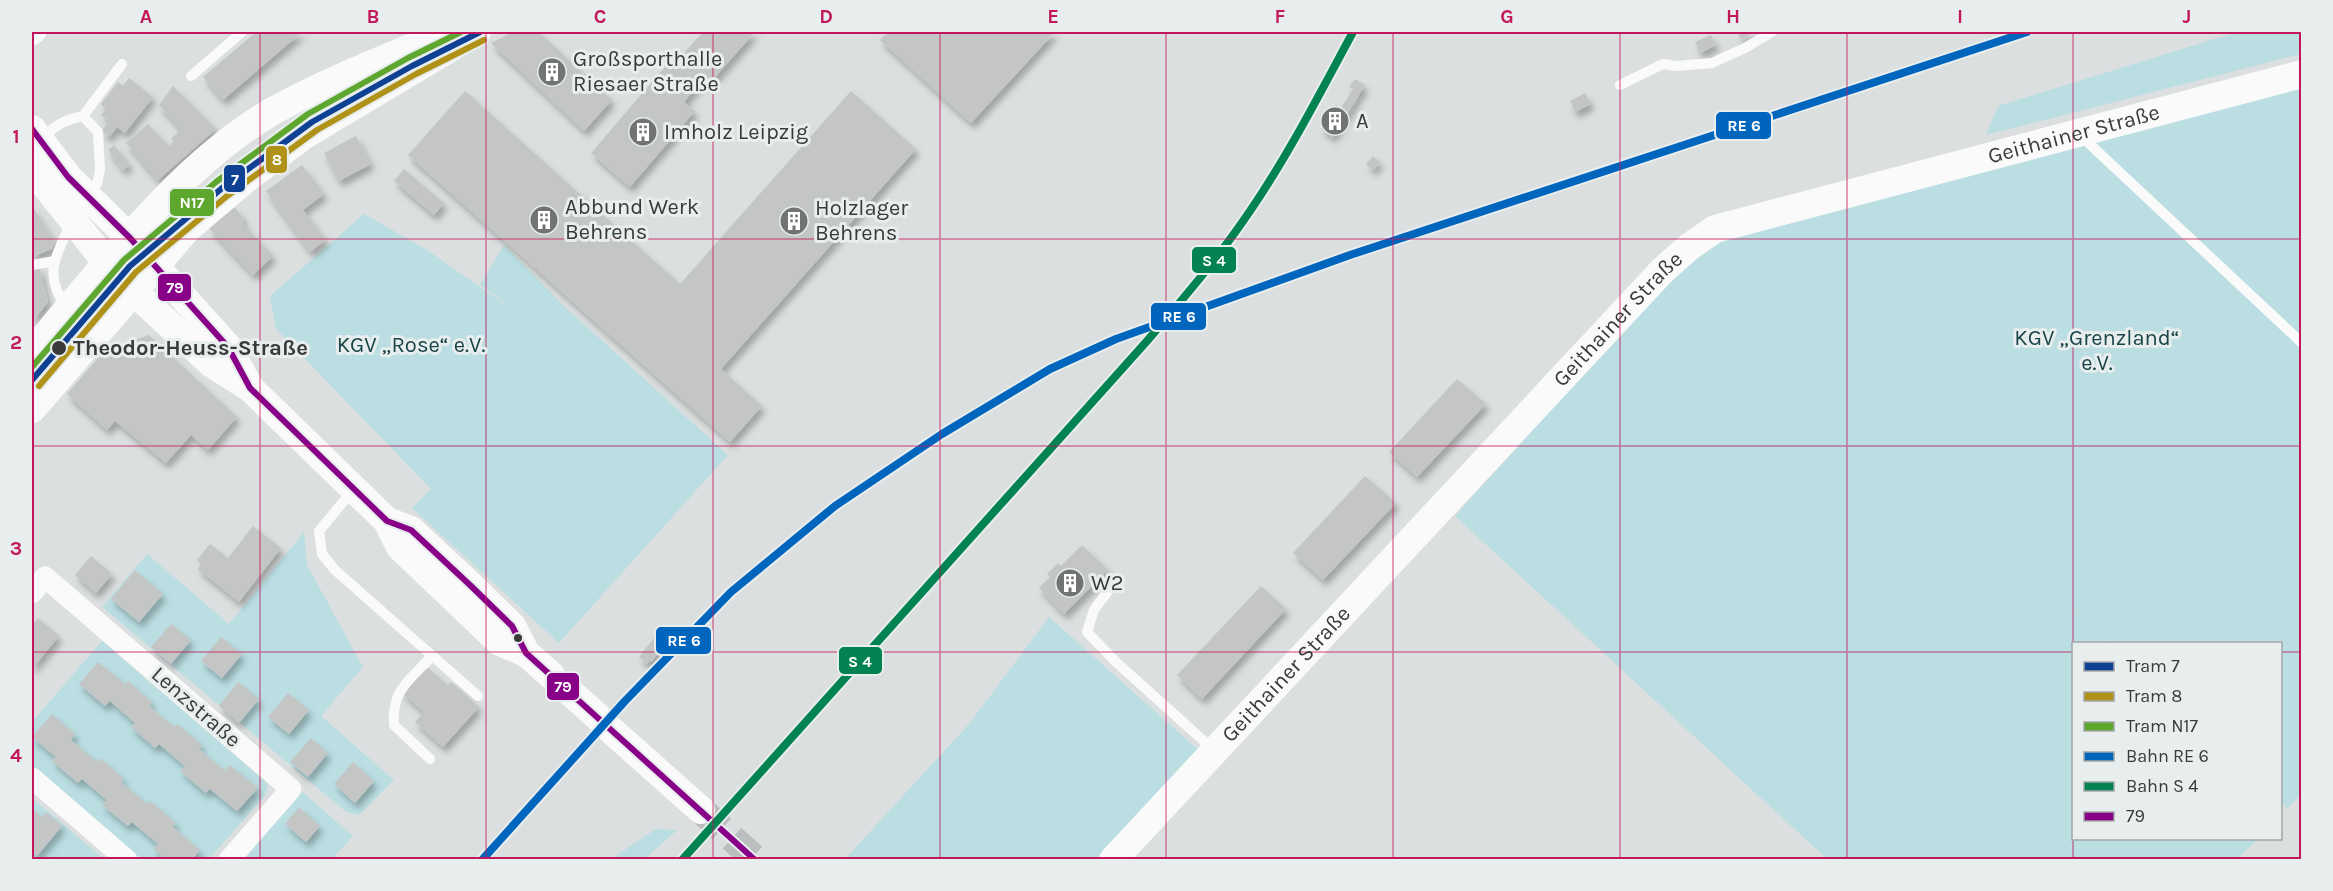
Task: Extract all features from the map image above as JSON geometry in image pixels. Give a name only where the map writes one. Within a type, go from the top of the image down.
[{"type":"main road","points":[[32,352],[159,205],[207,160],[272,112],[328,84],[448,32]]},
{"type":"main road","points":[[32,409],[188,228],[260,167],[303,136],[477,32]]},
{"type":"main road","name":"Geithainer Straße","points":[[1113,860],[1662,271],[1689,247],[1715,229],[2301,74]]},
{"type":"main road","points":[[36,135],[68,177],[107,263],[133,291],[212,364],[250,388],[387,521],[411,530],[512,626],[526,653],[701,810]]},
{"type":"main road","points":[[32,169],[80,207],[130,238],[228,347],[250,388]]},
{"type":"street","points":[[32,35],[36,32]]},
{"type":"street","name":"Lenzstraße","points":[[32,593],[45,577],[291,789],[229,860]]},
{"type":"street","points":[[32,778],[127,860]]},
{"type":"lane","points":[[191,76],[242,32]]},
{"type":"lane","points":[[1620,85],[1663,64],[1676,66],[1712,63],[1745,48],[1772,32]]},
{"type":"lane","points":[[36,135],[67,119],[82,116],[122,64]]},
{"type":"lane","points":[[68,310],[56,292],[52,279],[55,261],[80,207],[97,184],[100,170],[98,132],[82,116]]},
{"type":"lane","points":[[2078,133],[2301,343]]},
{"type":"lane","points":[[32,265],[55,261]]},
{"type":"lane","points":[[354,490],[319,531],[322,554],[335,570],[478,696]]},
{"type":"lane","points":[[1116,580],[1094,610],[1087,632],[1116,662],[1215,751]]},
{"type":"lane","points":[[430,759],[394,725],[393,713],[398,693],[432,656]]},
{"type":"green space","points":[[2237,32],[2301,32],[2301,54],[1986,135],[1998,106]]},
{"type":"green space","name":"KGV „Grenzland“ e.V.","points":[[2301,83],[2302,793],[2288,808],[2282,803],[2282,642],[2109,642],[2037,576],[2108,642],[2072,642],[2072,840],[2257,840],[2237,859],[1827,859],[1455,516],[1692,255],[1732,237]]},
{"type":"green space","name":"KGV „Rose“ e.V.","points":[[364,214],[427,250],[532,323],[480,285],[504,245],[565,307],[728,455],[559,643],[412,508],[431,489],[276,329],[270,296]]},
{"type":"green space","points":[[304,532],[307,565],[363,667],[321,716],[394,780],[359,815],[345,811],[102,607],[147,554],[229,624]]},
{"type":"green space","points":[[1049,617],[1204,755],[1106,859],[844,860],[969,724]]},
{"type":"green space","points":[[102,641],[267,783],[264,797],[209,859],[142,859],[32,768],[32,722]]},
{"type":"green space","points":[[300,790],[353,836],[332,859],[239,860]]},
{"type":"green space","points":[[32,798],[104,859],[32,859]]},
{"type":"green space","points":[[656,829],[677,830],[645,859],[611,859]]},
{"type":"building","points":[[256,32],[302,32],[223,100],[203,77]]},
{"type":"building","name":"Großsporthalle Riesaer Straße","points":[[513,32],[539,32],[612,100],[584,131],[491,43]]},
{"type":"building","name":"Imholz Leipzig","points":[[703,32],[755,32],[710,83],[704,78],[684,102],[695,111],[630,187],[591,153],[676,54],[680,57]]},
{"type":"building","points":[[888,32],[1055,32],[971,123],[880,40]]},
{"type":"building","points":[[1737,32],[1754,32],[1741,39]]},
{"type":"building","points":[[1711,35],[1716,45],[1700,53],[1695,42]]},
{"type":"building","points":[[129,78],[153,97],[125,133],[117,127],[109,137],[102,131],[109,121],[101,115],[106,109],[101,104],[118,82],[123,86]]},
{"type":"building","points":[[1355,79],[1365,85],[1333,137],[1321,129],[1336,105],[1341,108],[1353,89],[1349,87]]},
{"type":"building","points":[[173,86],[216,129],[158,180],[126,143],[148,124],[168,146],[174,142],[171,139],[181,129],[159,105]]},
{"type":"building","points":[[465,91],[680,284],[851,91],[916,149],[721,369],[762,406],[730,442],[408,155]]},
{"type":"building","points":[[1585,93],[1591,104],[1575,112],[1570,101]]},
{"type":"building","points":[[356,136],[371,164],[339,181],[324,153]]},
{"type":"building","points":[[114,145],[130,165],[123,170],[108,150]]},
{"type":"building","points":[[1373,156],[1380,162],[1373,170],[1366,164]]},
{"type":"building","points":[[302,165],[324,194],[303,210],[326,240],[310,252],[266,191]]},
{"type":"building","points":[[404,169],[444,203],[434,215],[394,181]]},
{"type":"building","points":[[32,206],[55,242],[52,249],[32,257]]},
{"type":"building","points":[[233,206],[242,216],[244,225],[273,256],[253,275],[209,228]]},
{"type":"building","points":[[39,267],[48,302],[32,322],[32,269]]},
{"type":"building","points":[[149,335],[237,417],[208,450],[191,435],[166,463],[115,421],[107,430],[67,394],[105,350]]},
{"type":"building","points":[[1457,379],[1486,404],[1417,477],[1389,452]]},
{"type":"building","points":[[1365,476],[1396,503],[1323,580],[1293,553]]},
{"type":"building","points":[[253,526],[281,548],[239,602],[198,569],[201,564],[197,560],[210,544],[228,558]]},
{"type":"building","name":"W2","points":[[1082,545],[1108,570],[1064,614],[1039,588],[1050,577],[1047,574],[1058,563],[1061,566]]},
{"type":"building","points":[[91,556],[112,574],[96,593],[75,575]]},
{"type":"building","points":[[135,570],[163,594],[139,622],[111,599]]},
{"type":"building","points":[[1261,586],[1286,609],[1202,699],[1177,675]]},
{"type":"building","points":[[38,618],[59,636],[32,669],[32,625]]},
{"type":"building","points":[[171,624],[191,640],[171,664],[151,647]]},
{"type":"building","points":[[661,629],[671,638],[647,664],[639,657]]},
{"type":"building","points":[[221,637],[242,654],[222,678],[201,661]]},
{"type":"building","points":[[98,662],[125,684],[128,681],[152,702],[149,706],[174,727],[177,724],[202,745],[199,749],[225,771],[230,765],[258,788],[237,811],[210,789],[206,793],[180,771],[185,766],[159,744],[155,748],[131,727],[135,723],[110,701],[105,706],[79,684]]},
{"type":"building","points":[[426,666],[448,685],[451,682],[479,707],[443,747],[415,722],[424,712],[402,693]]},
{"type":"building","points":[[238,682],[259,699],[239,723],[219,706]]},
{"type":"building","points":[[288,693],[309,710],[289,734],[268,717]]},
{"type":"building","points":[[52,714],[75,734],[71,740],[97,762],[100,758],[124,779],[121,782],[147,804],[150,801],[176,823],[173,827],[200,850],[192,860],[166,860],[154,849],[158,844],[132,822],[128,826],[102,805],[107,800],[82,779],[78,783],[52,761],[56,757],[32,737]]},
{"type":"building","points":[[311,738],[328,753],[308,777],[290,762]]},
{"type":"building","points":[[353,762],[374,781],[355,803],[334,784]]},
{"type":"building","points":[[299,807],[320,826],[306,842],[285,824]]},
{"type":"building","points":[[35,811],[42,817],[46,812],[62,826],[37,856],[32,851],[32,815]]},
{"type":"tunnel","points":[[701,810],[756,860]]},
{"type":"tram line","name":"N17","points":[[32,367],[124,260],[216,182],[308,114],[408,58],[461,32]]},
{"type":"tram line","name":"7","points":[[32,380],[130,266],[221,189],[312,122],[412,66],[480,32]]},
{"type":"tram line","name":"8","points":[[39,386],[136,272],[227,196],[317,130],[416,74],[484,40]]},
{"type":"transit line","points":[[682,860],[1147,341],[1200,278],[1238,228],[1278,168],[1353,32]]},
{"type":"transit line","points":[[482,860],[625,701],[731,592],[835,506],[942,434],[1050,369],[1116,339],[1350,255],[2027,32]]},
{"type":"transit line","name":"79","points":[[32,129],[68,177],[130,238],[228,347],[250,388],[387,521],[411,530],[471,586],[512,626],[526,653],[755,860]]},
{"type":"place","name":"Großsporthalle Riesaer Straße","points":[[552,72]]},
{"type":"place","name":"A","points":[[1335,121]]},
{"type":"place","name":"Imholz Leipzig","points":[[643,132]]},
{"type":"place","name":"Abbund Werk Behrens","points":[[544,220]]},
{"type":"place","name":"Holzlager Behrens","points":[[794,221]]},
{"type":"place","name":"Theodor-Heuss-Straße","points":[[59,348]]},
{"type":"place","name":"W2","points":[[1070,583]]}]
